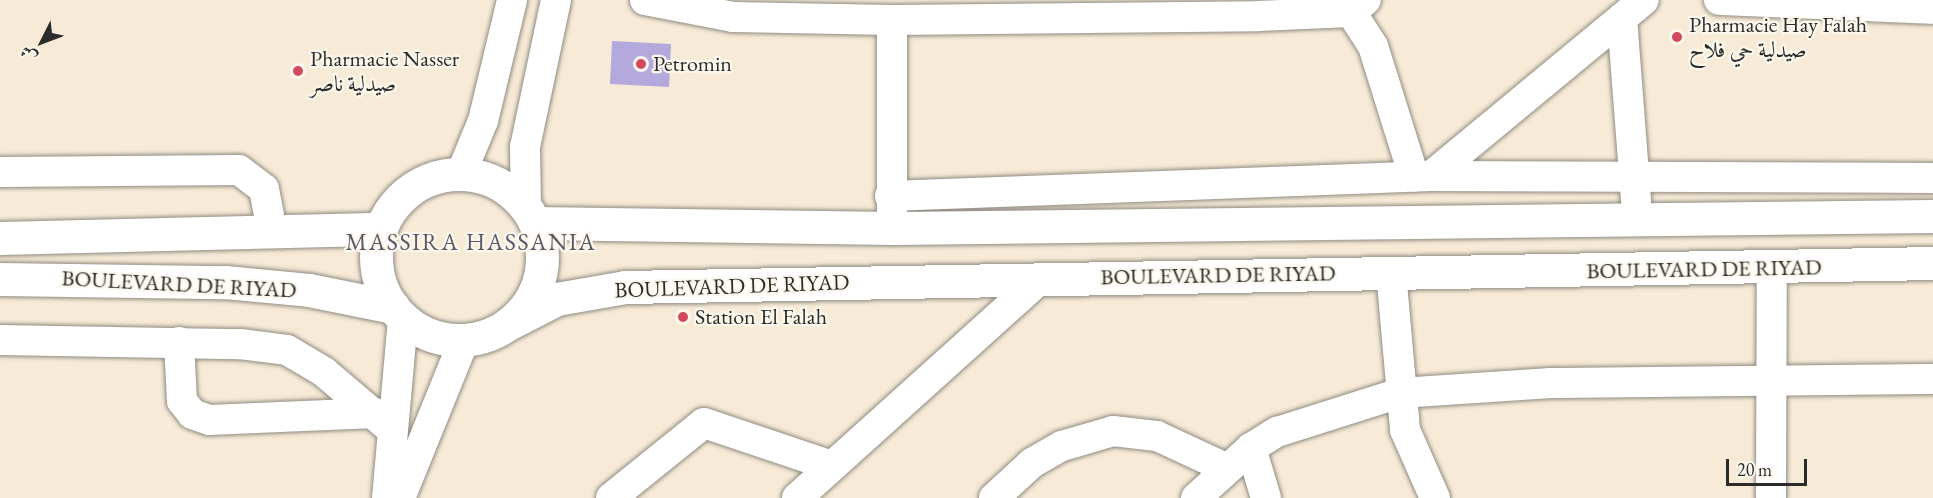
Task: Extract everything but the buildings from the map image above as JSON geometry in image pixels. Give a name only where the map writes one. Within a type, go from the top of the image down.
[{"type":"main road","points":[[461,174],[486,178],[530,215],[542,250],[540,278],[528,303],[510,323],[464,340],[432,335],[398,313],[377,265],[381,229],[411,188],[461,174]]},
{"type":"main road","points":[[530,215],[893,228],[1636,217],[1933,216]]},
{"type":"main road","name":"BOULEVARD DE RIYAD","points":[[0,238],[381,229]]},
{"type":"main road","name":"BOULEVARD DE RIYAD","points":[[510,323],[557,299],[616,288],[1391,272],[1933,264]]},
{"type":"main road","name":"BOULEVARD DE RIYAD","points":[[0,279],[225,282],[309,290],[398,313]]},
{"type":"street","points":[[461,174],[483,121],[512,0]]},
{"type":"street","points":[[530,215],[525,147],[556,0]]},
{"type":"street","points":[[645,0],[892,20],[1004,10],[1359,6],[1423,176]]},
{"type":"street","points":[[1719,0],[1903,4],[1933,9]]},
{"type":"street","points":[[1423,176],[1633,9]]},
{"type":"street","points":[[1633,9],[1636,217]]},
{"type":"street","points":[[892,20],[890,196],[893,228]]},
{"type":"street","points":[[0,172],[239,170],[264,189],[272,231]]},
{"type":"street","points":[[890,196],[1423,176],[1635,180],[1933,178]]},
{"type":"street","points":[[1771,498],[1772,267]]},
{"type":"street","points":[[1391,272],[1405,430],[1434,498]]},
{"type":"street","points":[[797,498],[1040,279]]},
{"type":"street","points":[[387,498],[383,421],[398,313]]},
{"type":"street","points":[[0,340],[179,342],[287,350],[383,421]]},
{"type":"street","points":[[400,498],[464,340]]},
{"type":"street","points":[[179,342],[182,401],[192,414],[209,420],[383,421]]},
{"type":"street","points":[[1196,498],[1226,468],[1251,448],[1308,420],[1400,393],[1551,383],[1933,379]]},
{"type":"street","points":[[611,498],[704,423],[832,466]]},
{"type":"street","points":[[994,498],[1052,452],[1113,431],[1157,436],[1226,468]]},
{"type":"street","points":[[1251,448],[1266,498]]},
{"type":"place","name":"Pharmacie Hay Falah صيدلية حي فلاح","points":[[1677,37]]},
{"type":"place","name":"Petromin","points":[[641,64]]},
{"type":"place","name":"Pharmacie Nasser صيدلية ناصر","points":[[298,71]]},
{"type":"place","name":"Station El Falah","points":[[683,317]]},
{"type":"district","name":"MASSIRA HASSANIA","points":[[471,242]]}]
